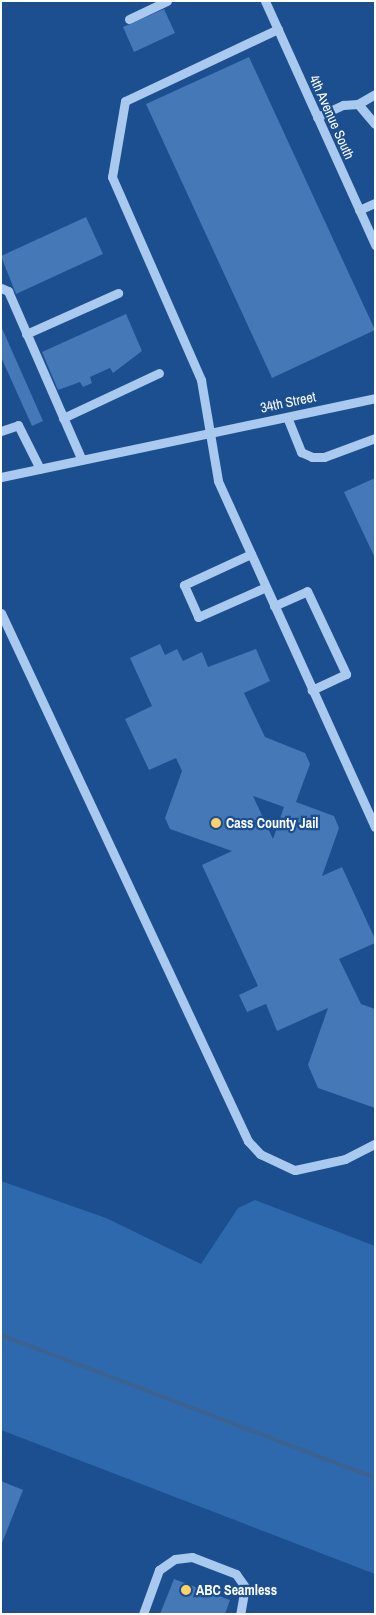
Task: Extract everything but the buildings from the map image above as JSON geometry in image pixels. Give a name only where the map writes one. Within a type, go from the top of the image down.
[{"type":"street","points":[[130,19],[167,1]]},
{"type":"street","name":"4th Avenue South","points":[[265,1],[375,245]]},
{"type":"street","points":[[278,29],[125,101],[119,126],[112,177],[201,380],[208,434],[218,482],[375,827]]},
{"type":"street","points":[[317,117],[343,105],[358,104],[375,94]]},
{"type":"street","points":[[358,104],[375,124]]},
{"type":"street","points":[[359,210],[375,203]]},
{"type":"street","points":[[1,288],[8,292],[82,460]]},
{"type":"street","points":[[26,334],[118,292]]},
{"type":"street","points":[[62,418],[159,374]]},
{"type":"street","name":"34th Street","points":[[1,477],[375,398]]},
{"type":"street","points":[[287,417],[301,452],[312,457],[324,457],[375,438]]},
{"type":"street","points":[[1,431],[18,425],[40,469]]},
{"type":"street","points":[[251,554],[184,585],[194,609],[198,617],[266,586]]},
{"type":"street","points":[[274,606],[307,591],[346,674],[312,690]]},
{"type":"street","points":[[1,613],[248,1141],[260,1154],[295,1170],[345,1159],[375,1144]]},
{"type":"street","points":[[142,1614],[159,1570],[175,1559],[192,1557],[236,1574],[245,1587],[240,1614]]},
{"type":"shaded area","points":[[1,1181],[106,1218],[201,1264],[238,1208],[255,1200],[375,1246],[375,1574],[1,1430]]},
{"type":"waterway","points":[[1,1335],[375,1478]]},
{"type":"place","name":"Cass County Jail","points":[[216,823]]},
{"type":"place","name":"ABC Seamless","points":[[186,1590]]}]
